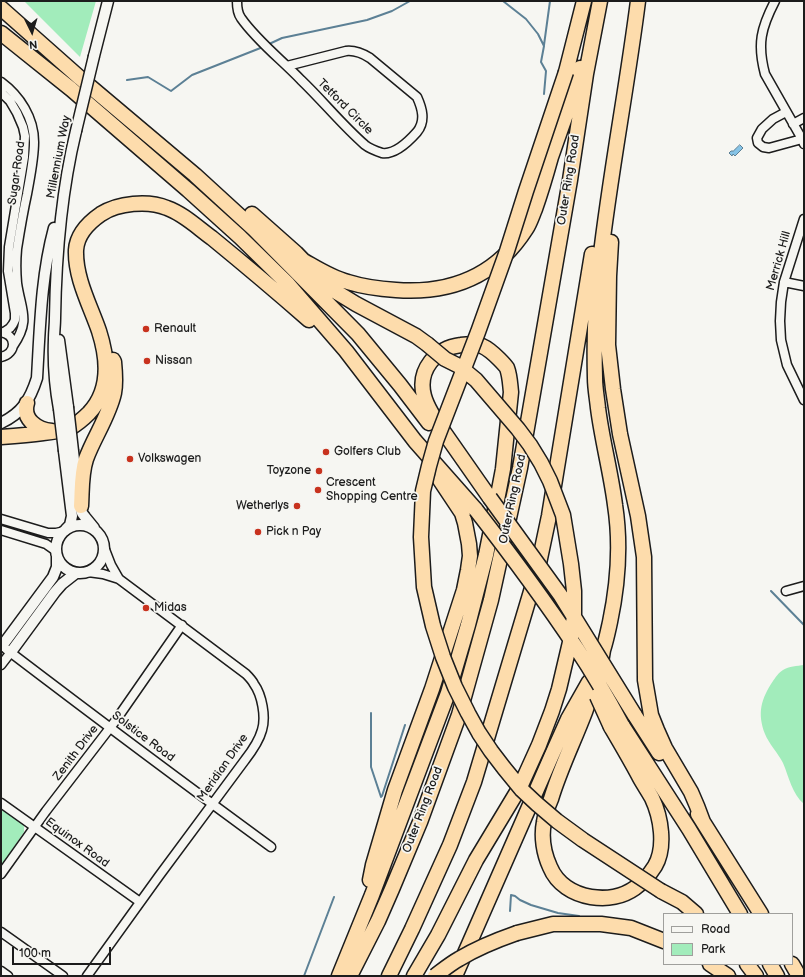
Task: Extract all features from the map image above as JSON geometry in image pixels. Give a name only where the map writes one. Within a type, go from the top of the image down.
[{"type":"highway","points":[[7,1],[37,40]]},
{"type":"highway","points":[[584,1],[566,72],[507,251],[436,441],[429,466],[423,491],[421,537],[424,587],[433,626],[443,658],[455,687],[475,726],[491,751],[522,790],[557,821],[583,840],[661,891],[682,902],[695,913]]},
{"type":"highway","points":[[304,261],[329,275],[347,282],[361,286],[405,291],[434,290],[449,287],[466,281],[505,256],[527,228],[540,194],[569,105],[582,58],[594,1]]},
{"type":"highway","name":"Outer Ring Road","points":[[350,976],[383,908],[420,822],[459,715],[491,600],[520,468],[600,1]]},
{"type":"highway","points":[[389,976],[450,845],[474,782],[538,568],[549,516],[635,1]]},
{"type":"highway","points":[[1,33],[71,89],[188,190],[288,284],[346,351],[415,441],[476,510],[517,563],[578,650],[603,690],[625,750],[653,801],[658,817],[661,834],[661,846],[655,866],[638,886],[625,894],[610,898],[579,895],[568,890],[559,881],[548,863],[545,851],[544,823],[567,753],[584,715],[600,667],[610,621],[618,570],[616,507],[601,432],[594,383],[595,315],[599,264],[608,196],[633,42],[638,1]]},
{"type":"highway","points":[[645,1],[611,243],[608,345],[619,427],[638,516],[644,557],[645,680],[648,700],[651,715],[665,748],[691,792],[703,822]]},
{"type":"highway","points":[[1,8],[80,78],[195,175],[254,229],[358,334],[490,498]]},
{"type":"highway","points":[[195,175],[226,192],[304,261],[333,290],[416,336],[446,359],[459,366],[476,380],[518,428],[530,445],[550,481],[563,514],[574,591],[574,616],[571,638],[559,689],[552,711],[539,745],[520,787],[476,860],[438,935],[414,976]]},
{"type":"highway","points":[[1,437],[56,432],[69,428],[82,420],[92,410],[101,396],[104,387],[106,370],[105,359],[100,333],[77,269],[76,250],[78,239],[91,221],[106,211],[116,207],[138,203],[157,205],[169,208],[186,218],[243,262],[346,351]]},
{"type":"highway","points":[[81,506],[82,478],[86,460],[111,404],[116,381],[114,362],[109,348],[100,333]]},
{"type":"highway","points":[[340,976],[448,693],[468,625],[486,555],[503,469],[510,392],[510,380],[507,368],[493,352],[482,346],[470,344],[459,345],[447,349],[437,355],[429,364],[424,373],[421,385],[426,403],[436,420],[490,498],[561,596],[760,913]]},
{"type":"highway","points":[[27,403],[26,413],[34,425],[43,430],[56,432]]},
{"type":"highway","points":[[352,944],[395,790],[432,689],[459,605],[470,556],[465,523],[462,514],[415,441]]},
{"type":"highway","points":[[454,976],[568,719],[589,682],[600,667]]},
{"type":"highway","points":[[617,726],[689,829],[739,913]]},
{"type":"highway","points":[[435,976],[457,960],[492,942],[517,933],[552,924],[601,924],[631,928],[663,941]]},
{"type":"highway","points":[[712,965],[728,976]]},
{"type":"highway","points":[[748,965],[756,976]]},
{"type":"highway","points":[[771,965],[777,976]]},
{"type":"highway","points":[[793,965],[799,976]]},
{"type":"street","name":"Millennium Way","points":[[96,530],[82,513],[69,451],[63,408],[59,338],[55,321],[56,274],[57,246],[66,178],[108,1]]},
{"type":"street","name":"Tetford Circle","points":[[237,1],[240,16],[249,30],[366,146],[372,150],[382,153],[395,151],[410,139],[420,126],[422,111],[417,97],[364,54],[354,51],[346,51],[287,66]]},
{"type":"street","points":[[775,1],[763,26],[760,48],[762,62],[765,74],[803,142],[769,148],[763,147],[758,143],[757,138],[762,129],[773,119],[786,112]]},
{"type":"street","name":"Sugar Road","points":[[1,82],[9,88],[25,108],[32,126],[34,141],[33,161],[17,248],[16,262],[18,284],[24,312],[23,327],[10,353],[2,357]]},
{"type":"street","name":"Sugar Road","points":[[1,92],[10,101],[17,113],[25,136],[24,157],[9,247],[8,271],[15,320],[14,324],[10,328],[3,332]]},
{"type":"street","points":[[793,124],[804,118]]},
{"type":"street","points":[[1,424],[17,414],[27,403],[37,378],[43,280],[50,245],[63,197]]},
{"type":"street","name":"Merrick Hill","points":[[804,219],[784,282],[780,302],[781,340],[787,365],[804,400]]},
{"type":"street","points":[[784,282],[804,286]]},
{"type":"street","points":[[3,332],[9,335],[13,346]]},
{"type":"street","name":"Millennium Way","points":[[66,530],[70,525],[72,516],[69,451]]},
{"type":"street","points":[[1,519],[48,533],[56,533],[66,530]]},
{"type":"street","points":[[1,530],[46,544],[56,554],[66,568],[76,573],[88,572],[100,563],[104,555],[102,538],[96,530],[79,524],[70,526],[62,532],[56,544],[56,554],[57,567],[53,577],[1,646]]},
{"type":"street","name":"Meridian Drive","points":[[104,547],[111,565],[119,579]]},
{"type":"street","name":"Meridian Drive","points":[[87,976],[256,744],[262,729],[263,717],[260,694],[254,683],[246,674],[119,579],[103,574],[88,572]]},
{"type":"street","points":[[1,665],[55,592],[62,584],[76,573]]},
{"type":"street","points":[[786,591],[804,586]]},
{"type":"street","name":"Zenith Drive","points":[[1,874],[34,827],[110,728],[182,625]]},
{"type":"street","name":"Solstice Road","points":[[1,646],[213,805],[272,847]]},
{"type":"street","name":"Equinox Road","points":[[1,803],[140,902]]},
{"type":"street","points":[[1,932],[63,976]]},
{"type":"street","points":[[1,971],[8,976]]},
{"type":"green space","points":[[24,1],[96,1],[80,57]]},
{"type":"green space","points":[[804,665],[804,804],[796,795],[783,763],[765,734],[761,713],[763,700],[778,674],[793,666]]},
{"type":"green space","points":[[1,808],[23,823],[24,832],[1,866]]},
{"type":"water","points":[[740,145],[743,148],[735,156],[733,154],[732,156],[729,153],[733,151]]},
{"type":"waterway","points":[[267,45],[282,38],[367,20],[392,11],[410,1]]},
{"type":"waterway","points":[[503,1],[526,19],[538,34],[544,46],[541,62],[546,71],[544,94]]},
{"type":"waterway","points":[[544,45],[550,1]]},
{"type":"waterway","points":[[127,80],[148,77],[171,91],[192,75],[263,47]]},
{"type":"waterway","points":[[771,591],[804,625]]},
{"type":"waterway","points":[[371,713],[371,767],[381,797]]},
{"type":"waterway","points":[[382,796],[405,725]]},
{"type":"waterway","points":[[510,911],[511,895],[531,905],[558,913],[579,916]]},
{"type":"waterway","points":[[304,976],[334,897]]},
{"type":"place","name":"Renault","points":[[146,329]]},
{"type":"place","name":"Nissan","points":[[147,361]]},
{"type":"place","name":"Golfers Club","points":[[326,452]]},
{"type":"place","name":"Volkswagen","points":[[130,459]]},
{"type":"place","name":"Toyzone","points":[[319,471]]},
{"type":"place","name":"Crescent Shopping Centre","points":[[318,490]]},
{"type":"place","name":"Wetherlys","points":[[297,506]]},
{"type":"place","name":"Pick n Pay","points":[[258,532]]},
{"type":"place","name":"Midas","points":[[146,608]]}]
